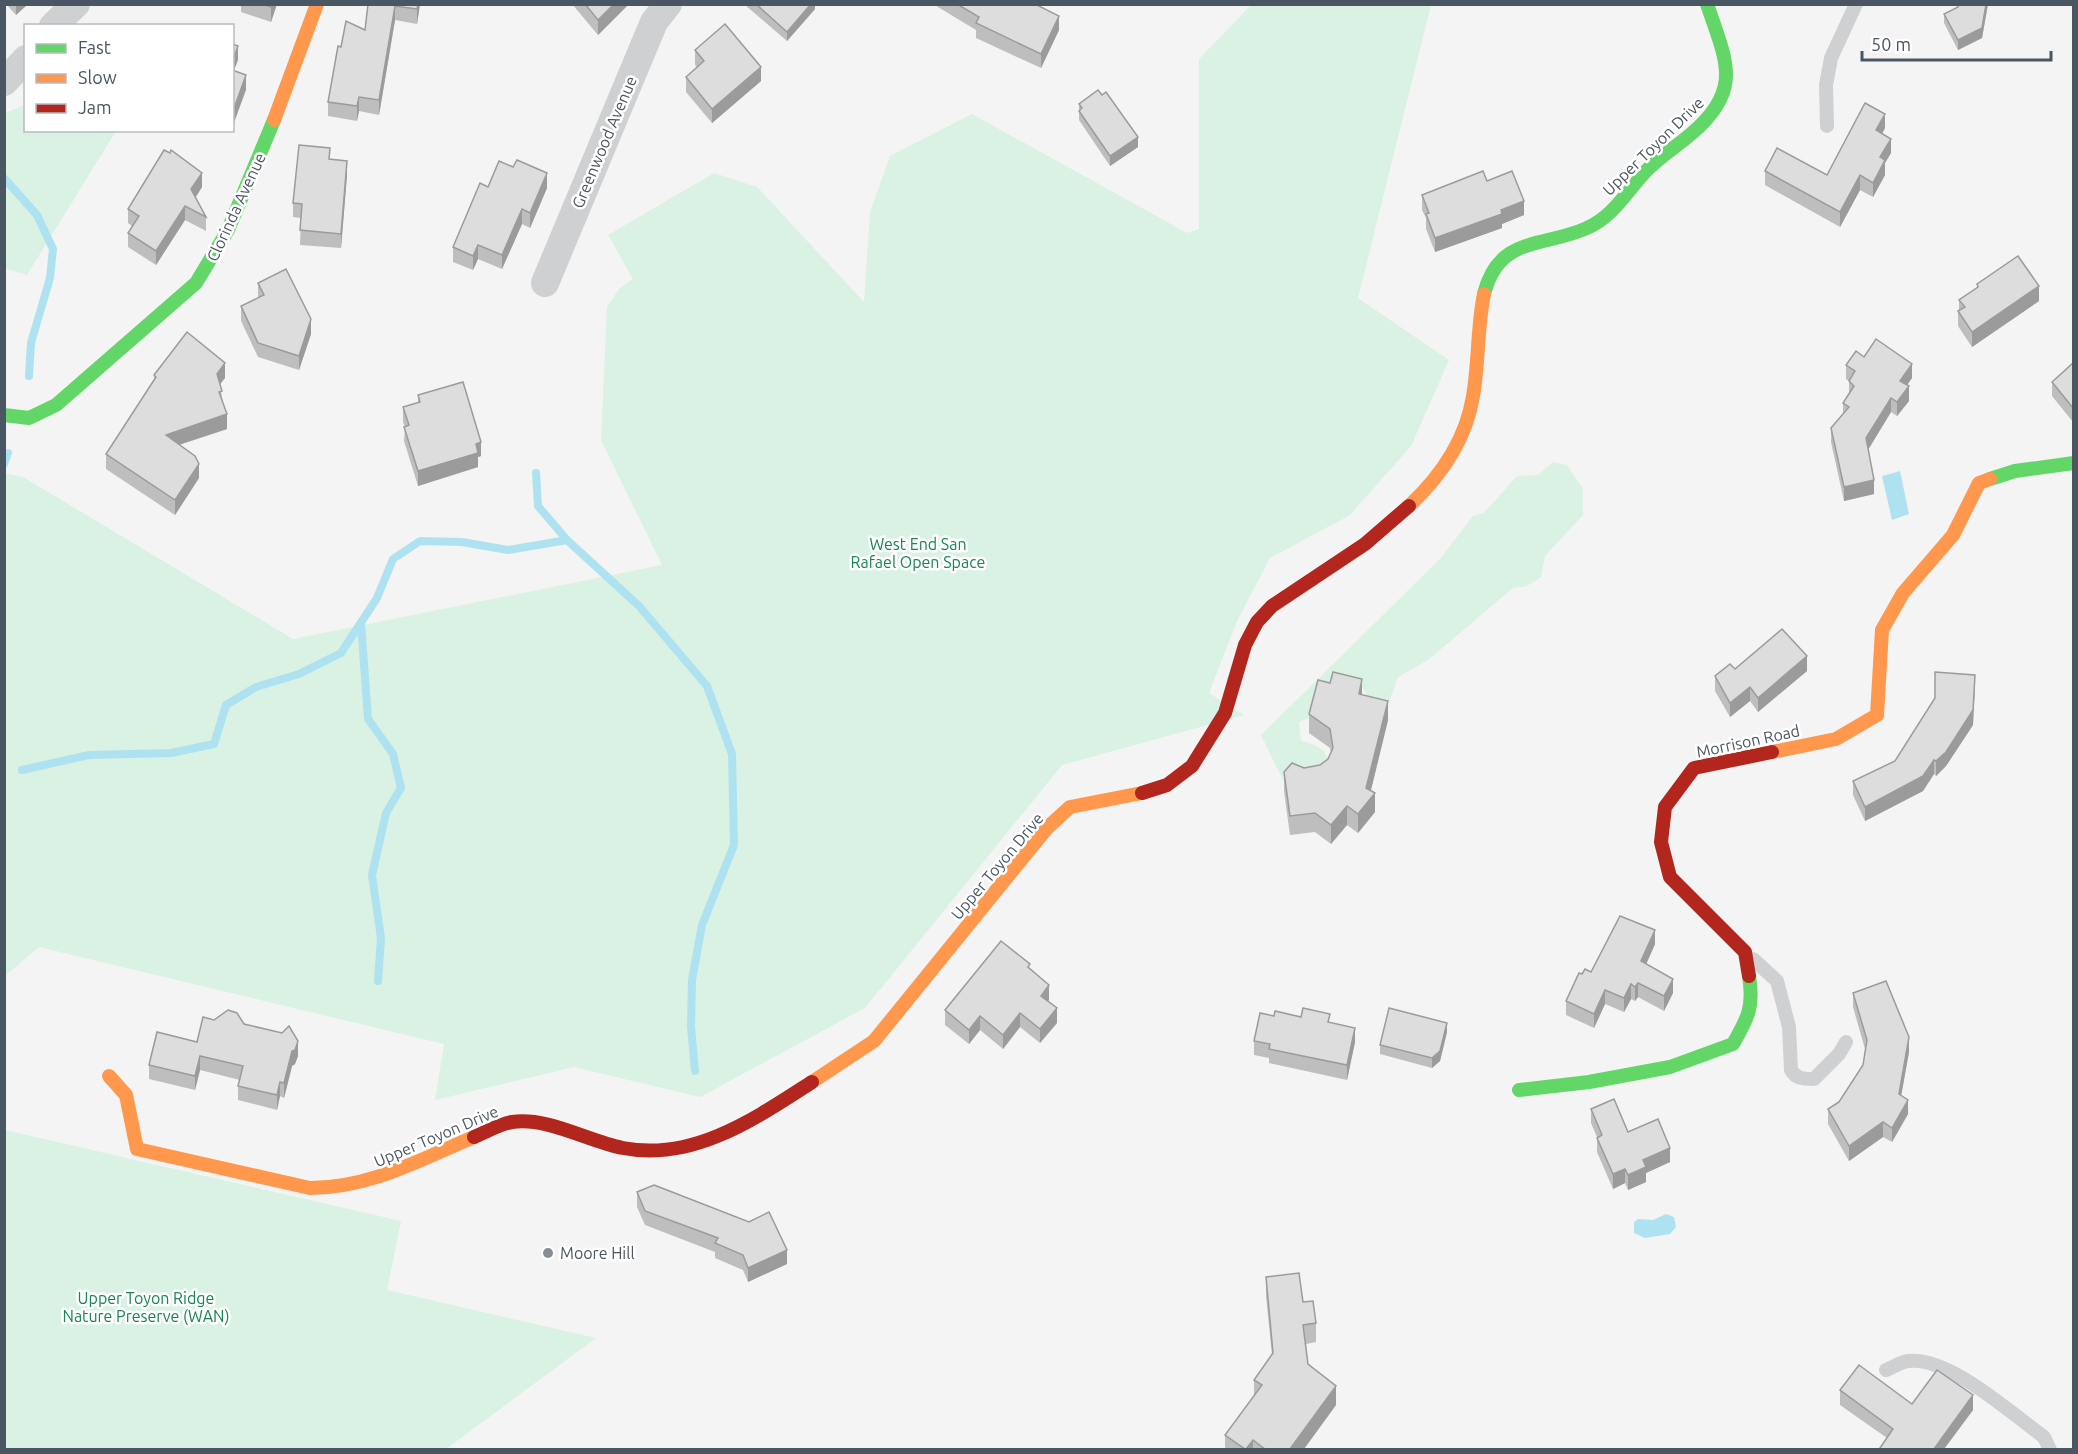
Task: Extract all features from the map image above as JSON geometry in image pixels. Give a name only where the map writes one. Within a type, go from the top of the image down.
[{"type":"street","points":[[55,24],[76,4]]},
{"type":"street","name":"Clorinda Avenue","points":[[4,415],[29,418],[56,405],[196,283],[214,259],[244,196],[308,36],[317,4]]},
{"type":"street","name":"Greenwood Avenue","points":[[545,283],[654,22],[668,4]]},
{"type":"street","name":"Upper Toyon Drive","points":[[109,1076],[126,1095],[137,1149],[310,1188],[339,1188],[387,1176],[489,1129],[510,1122],[532,1121],[624,1148],[689,1146],[747,1124],[874,1041],[1047,828],[1070,807],[1167,785],[1192,766],[1225,713],[1245,645],[1257,622],[1272,606],[1383,532],[1451,458],[1466,427],[1473,399],[1486,283],[1497,264],[1528,243],[1587,228],[1601,220],[1646,171],[1716,110],[1725,94],[1727,66],[1707,4]]},
{"type":"street","points":[[4,82],[24,60]]},
{"type":"street","name":"Morrison Road","points":[[1745,952],[1670,877],[1661,842],[1665,807],[1694,768],[1836,739],[1877,715],[1882,630],[1903,593],[1953,535],[1979,483],[2015,471],[2073,463]]},
{"type":"street","points":[[1519,1090],[1589,1082],[1670,1068],[1734,1044],[1750,1014],[1752,994],[1745,952]]},
{"type":"lane","points":[[1827,126],[1826,85],[1831,58],[1856,4]]},
{"type":"lane","points":[[1745,952],[1777,981],[1789,1027],[1791,1070],[1794,1075],[1803,1079],[1814,1079],[1839,1054],[1846,1042]]},
{"type":"lane","points":[[1886,1370],[1906,1361],[1929,1362],[1967,1381],[2044,1437],[2050,1449]]},
{"type":"green space","name":"West End San Rafael Open Space","points":[[1251,5],[1431,5],[1358,298],[1449,360],[1411,446],[1350,515],[1270,558],[1237,621],[1209,693],[1244,715],[1062,765],[865,1008],[700,1097],[574,1067],[435,1100],[444,1044],[39,947],[5,976],[4,473],[23,477],[293,639],[662,565],[601,440],[607,307],[619,289],[633,279],[608,235],[714,173],[757,187],[864,302],[870,212],[890,156],[972,114],[1187,233],[1199,229],[1199,59]]},
{"type":"green space","points":[[24,105],[24,132],[115,132],[27,275],[4,268],[5,113]]},
{"type":"green space","points":[[1553,462],[1567,465],[1583,489],[1583,515],[1545,556],[1541,577],[1527,586],[1513,588],[1428,660],[1398,677],[1389,702],[1369,700],[1363,688],[1337,681],[1314,699],[1309,718],[1299,722],[1301,741],[1320,748],[1326,754],[1330,764],[1290,777],[1284,782],[1261,735],[1440,559],[1473,516],[1484,513],[1517,476],[1538,475]]},
{"type":"green space","name":"Upper Toyon Ridge Nature Preserve (WAN)","points":[[5,1130],[401,1221],[387,1290],[596,1338],[446,1449],[5,1450]]},
{"type":"water","points":[[1900,471],[1909,514],[1892,520],[1882,476]]},
{"type":"water","points":[[1666,1214],[1674,1217],[1676,1227],[1670,1234],[1645,1238],[1634,1233],[1634,1222],[1638,1219],[1653,1220]]},
{"type":"building","points":[[368,4],[418,4],[417,9],[395,6],[379,100],[359,97],[357,106],[328,102],[338,46],[341,47],[346,21],[365,30]]},
{"type":"building","points":[[585,4],[614,4],[598,20]]},
{"type":"building","points":[[756,4],[811,4],[787,32]]},
{"type":"building","points":[[957,4],[1035,4],[1059,16],[1041,54],[976,23],[979,17]]},
{"type":"building","points":[[1958,4],[1986,4],[1982,28],[1958,40],[1944,14],[1958,7]]},
{"type":"building","points":[[725,24],[761,67],[712,109],[686,77],[704,61],[695,50]]},
{"type":"building","points":[[234,45],[238,46],[234,57]]},
{"type":"building","points":[[234,71],[246,75],[234,108]]},
{"type":"building","points":[[1098,90],[1102,95],[1106,92],[1138,137],[1110,156],[1079,111],[1082,108],[1079,104]]},
{"type":"building","points":[[1865,103],[1885,114],[1876,130],[1891,139],[1880,157],[1885,160],[1873,183],[1860,175],[1840,212],[1765,171],[1777,148],[1827,175]]},
{"type":"building","points":[[299,145],[330,148],[329,159],[347,161],[341,234],[300,230],[302,204],[293,203]]},
{"type":"building","points":[[164,150],[170,153],[171,150],[202,173],[191,189],[206,217],[185,206],[156,251],[128,233],[139,216],[128,209]]},
{"type":"building","points":[[517,160],[547,173],[530,213],[522,209],[502,255],[478,245],[473,256],[453,247],[480,183],[488,187],[499,161],[513,167]]},
{"type":"building","points":[[1483,171],[1487,181],[1512,171],[1524,201],[1501,210],[1502,214],[1435,238],[1422,195]]},
{"type":"building","points":[[2018,256],[2039,286],[1972,332],[1958,311],[1965,307],[1959,300],[1978,287],[1977,284]]},
{"type":"building","points":[[286,269],[311,319],[299,356],[258,343],[241,306],[264,295],[258,283]]},
{"type":"building","points":[[187,332],[225,363],[217,374],[222,391],[219,392],[227,414],[166,435],[195,456],[199,464],[175,500],[106,454],[156,377],[154,375]]},
{"type":"building","points":[[1876,339],[1912,364],[1900,381],[1909,386],[1897,402],[1891,398],[1866,438],[1874,480],[1844,487],[1831,428],[1849,407],[1843,403],[1854,386],[1849,381],[1855,371],[1846,365],[1856,351],[1864,357]]},
{"type":"building","points":[[2073,363],[2073,408],[2052,382]]},
{"type":"building","points":[[463,382],[481,442],[476,444],[478,453],[418,471],[404,427],[409,425],[403,407],[420,402],[418,395]]},
{"type":"building","points":[[1782,629],[1807,656],[1758,698],[1750,687],[1730,703],[1715,676],[1730,664],[1735,669]]},
{"type":"building","points":[[1333,672],[1362,679],[1359,694],[1388,701],[1366,788],[1375,793],[1358,814],[1347,806],[1331,825],[1315,813],[1290,816],[1284,772],[1292,763],[1304,768],[1320,765],[1328,759],[1333,748],[1330,729],[1309,714],[1318,680],[1330,683]]},
{"type":"building","points":[[1935,672],[1975,675],[1973,710],[1946,752],[1936,761],[1934,760],[1923,776],[1865,807],[1853,781],[1895,761],[1935,698]]},
{"type":"building","points":[[1620,916],[1655,930],[1641,961],[1673,979],[1664,996],[1638,983],[1635,987],[1631,984],[1624,998],[1605,990],[1594,1014],[1566,1001],[1579,973],[1582,974],[1585,969],[1591,972]]},
{"type":"building","points":[[1001,941],[1030,964],[1028,967],[1049,985],[1041,996],[1057,1008],[1040,1029],[1020,1013],[1003,1035],[980,1016],[969,1030],[945,1010]]},
{"type":"building","points":[[1886,981],[1909,1037],[1899,1094],[1908,1100],[1892,1128],[1883,1122],[1849,1146],[1828,1109],[1839,1102],[1863,1065],[1867,1040],[1853,993]]},
{"type":"building","points":[[1303,1008],[1330,1014],[1328,1022],[1355,1028],[1347,1065],[1269,1049],[1270,1044],[1254,1041],[1260,1013],[1274,1016],[1275,1011],[1301,1017]]},
{"type":"building","points":[[1389,1008],[1447,1023],[1440,1051],[1432,1058],[1380,1045]]},
{"type":"building","points":[[228,1010],[237,1013],[244,1024],[282,1033],[289,1026],[298,1041],[295,1050],[292,1051],[284,1083],[280,1082],[277,1095],[238,1086],[243,1066],[200,1056],[195,1076],[149,1065],[157,1032],[197,1042],[203,1017],[214,1020]]},
{"type":"building","points":[[1614,1099],[1628,1132],[1658,1119],[1670,1148],[1643,1160],[1646,1167],[1628,1175],[1625,1169],[1613,1174],[1597,1138],[1602,1135],[1591,1109]]},
{"type":"building","points":[[654,1185],[749,1222],[769,1212],[787,1250],[748,1268],[743,1255],[715,1243],[718,1238],[645,1211],[637,1192]]},
{"type":"building","points":[[1299,1273],[1303,1302],[1313,1301],[1316,1323],[1303,1325],[1308,1364],[1336,1386],[1290,1449],[1265,1449],[1253,1440],[1245,1449],[1225,1435],[1262,1385],[1254,1380],[1273,1353],[1266,1277]]},
{"type":"building","points":[[1859,1365],[1912,1404],[1937,1370],[1973,1395],[1934,1449],[1881,1449],[1893,1429],[1840,1390]]},
{"type":"waterway","points":[[4,178],[37,215],[53,249],[50,278],[31,343],[29,376]]},
{"type":"waterway","points":[[4,464],[8,453]]},
{"type":"waterway","points":[[536,473],[538,506],[567,540],[639,606],[707,686],[732,754],[734,845],[702,925],[692,980],[691,1027],[695,1071]]},
{"type":"waterway","points":[[22,770],[89,755],[171,753],[214,744],[226,705],[256,687],[299,674],[341,653],[377,598],[393,559],[420,541],[462,542],[508,550],[567,540]]},
{"type":"waterway","points":[[361,623],[368,719],[393,754],[401,788],[386,813],[372,875],[381,938],[378,981]]},
{"type":"traffic: fast","points":[[1484,294],[1491,275],[1500,262],[1512,252],[1587,228],[1605,217],[1651,166],[1708,118],[1719,103],[1726,74],[1720,42],[1707,4]]},
{"type":"traffic: fast","points":[[4,415],[29,418],[56,405],[196,283],[228,230],[274,120]]},
{"type":"traffic: fast","points":[[1990,479],[2015,471],[2074,463]]},
{"type":"traffic: fast","points":[[1519,1090],[1589,1082],[1670,1067],[1733,1044],[1743,1027],[1750,1004],[1749,976]]},
{"type":"traffic: slow","points":[[274,120],[317,4]]},
{"type":"traffic: slow","points":[[1409,506],[1441,470],[1465,428],[1475,383],[1484,294]]},
{"type":"traffic: slow","points":[[1772,752],[1836,739],[1877,715],[1882,630],[1903,593],[1953,535],[1979,483],[1990,479]]},
{"type":"traffic: slow","points":[[812,1082],[874,1041],[1047,828],[1070,807],[1142,793]]},
{"type":"traffic: slow","points":[[109,1076],[126,1095],[137,1149],[310,1188],[332,1187],[374,1178],[474,1137]]},
{"type":"traffic: jam","points":[[1142,793],[1167,785],[1192,766],[1225,713],[1245,645],[1257,622],[1272,606],[1365,544],[1409,506]]},
{"type":"traffic: jam","points":[[1749,976],[1745,952],[1670,877],[1661,842],[1665,807],[1694,768],[1772,752]]},
{"type":"traffic: jam","points":[[474,1137],[507,1123],[526,1121],[554,1126],[623,1148],[649,1151],[674,1149],[723,1134],[812,1082]]},
{"type":"place","name":"Moore Hill","points":[[548,1253]]}]
